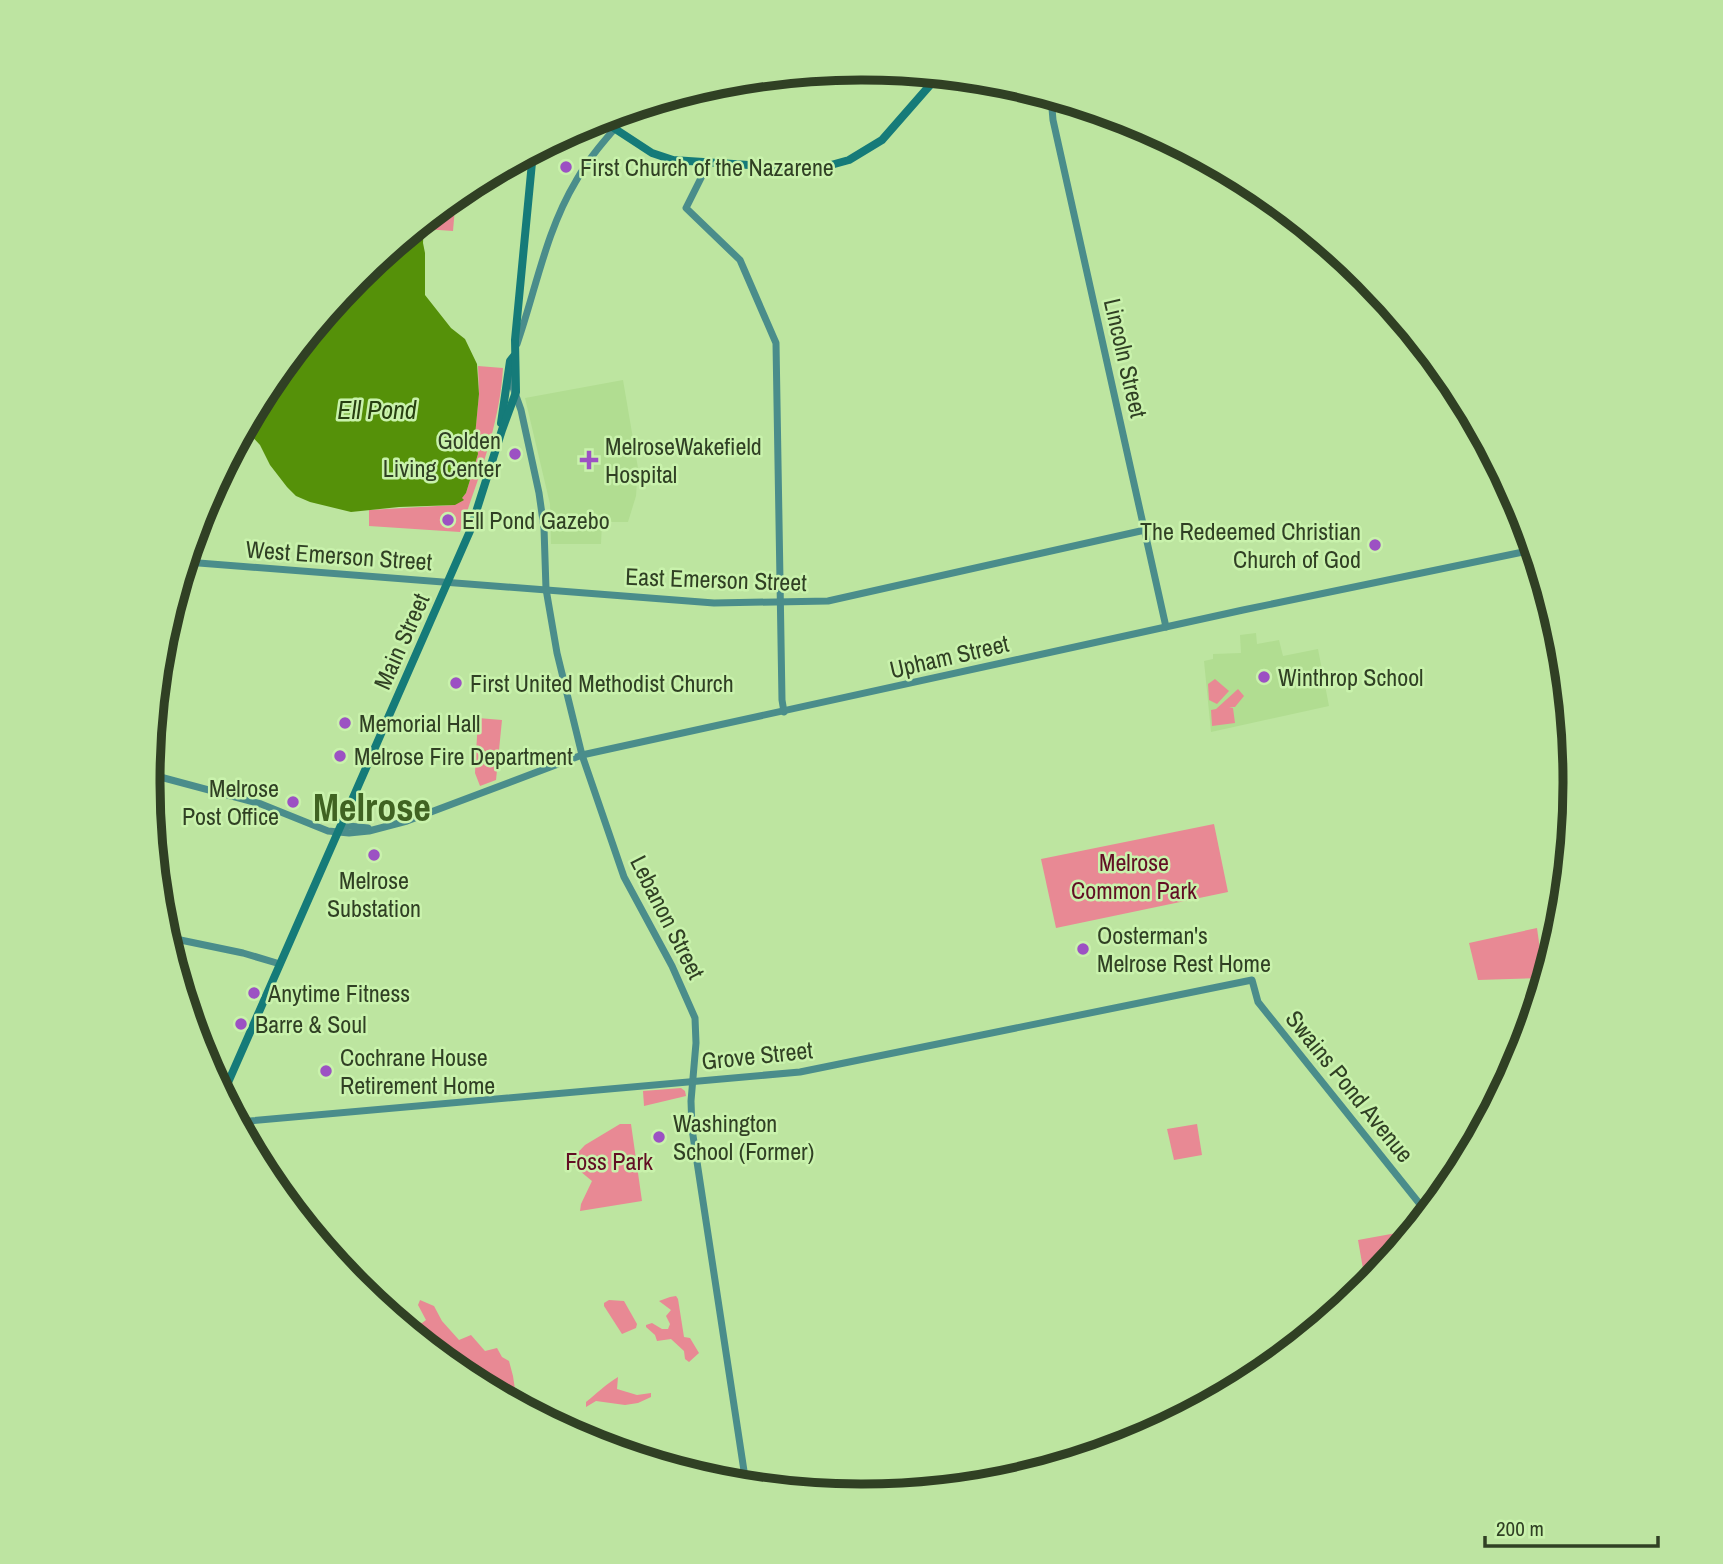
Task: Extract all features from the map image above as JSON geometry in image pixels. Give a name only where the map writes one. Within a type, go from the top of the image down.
[{"type":"main road","points":[[612,127],[658,155],[677,161],[805,169],[845,162],[866,152],[891,132],[931,85]]},
{"type":"main road","name":"Main Street","points":[[502,430],[500,423],[510,361],[514,353],[532,163]]},
{"type":"main road","name":"Main Street","points":[[228,1083],[470,531],[516,391],[517,362],[514,353]]},
{"type":"street","name":"Lincoln Street","points":[[1052,107],[1166,627]]},
{"type":"street","points":[[514,353],[551,234],[571,189],[589,161],[619,124]]},
{"type":"street","points":[[708,164],[686,208],[740,260],[776,343],[784,712]]},
{"type":"street","points":[[520,290],[532,287],[538,277]]},
{"type":"street","name":"Lebanon Street","points":[[509,376],[516,391],[544,520],[546,589],[557,653],[582,755],[624,877],[694,1013],[696,1043],[691,1117],[694,1145],[744,1473]]},
{"type":"street","name":"East Emerson Street","points":[[447,582],[714,603],[840,600],[1145,530]]},
{"type":"street","name":"Upham Street","points":[[160,777],[266,806],[314,827],[353,832],[381,829],[582,755],[1166,627],[1524,552]]},
{"type":"street","name":"West Emerson Street","points":[[195,563],[447,582]]},
{"type":"street","points":[[178,939],[280,964]]},
{"type":"street","name":"Grove Street","points":[[248,1121],[800,1072],[1252,980]]},
{"type":"street","name":"Swains Pond Avenue","points":[[1252,980],[1258,1002],[1421,1205]]},
{"type":"shaded area","name":"MelroseWakefield Hospital","points":[[623,380],[638,468],[636,496],[628,522],[602,522],[601,544],[551,544],[550,504],[525,398]]},
{"type":"shaded area","name":"Winthrop School","points":[[1256,633],[1257,644],[1279,640],[1283,656],[1318,649],[1329,706],[1211,732],[1204,661],[1213,659],[1213,654],[1241,653],[1240,635]]},
{"type":"green space","points":[[455,211],[453,231],[429,229]]},
{"type":"green space","name":"Ell Pond","points":[[478,366],[503,368],[501,389],[487,451],[460,532],[369,526],[369,510],[455,505],[466,493],[478,454],[475,436],[479,394]]},
{"type":"green space","points":[[1215,679],[1229,691],[1217,704],[1209,700],[1208,684]]},
{"type":"green space","points":[[1238,689],[1244,696],[1235,707],[1229,707],[1233,708],[1235,723],[1212,726],[1211,710],[1216,709]]},
{"type":"green space","points":[[478,718],[502,720],[496,780],[480,786],[475,773]]},
{"type":"green space","name":"Melrose Common Park","points":[[1214,824],[1228,892],[1056,928],[1041,859]]},
{"type":"green space","points":[[1537,928],[1541,956],[1535,978],[1478,980],[1469,943]]},
{"type":"green space","points":[[681,1088],[686,1096],[644,1106],[643,1091]]},
{"type":"green space","name":"Foss Park","points":[[620,1124],[631,1124],[642,1201],[580,1211],[592,1181],[569,1162],[585,1145]]},
{"type":"green space","points":[[1197,1124],[1202,1155],[1174,1160],[1167,1129]]},
{"type":"green space","points":[[1399,1233],[1364,1272],[1358,1240]]},
{"type":"green space","points":[[676,1296],[678,1299],[684,1337],[690,1338],[699,1353],[689,1362],[685,1359],[684,1351],[671,1339],[657,1341],[655,1335],[646,1327],[652,1323],[662,1329],[668,1329],[670,1324],[666,1316],[671,1310],[659,1301]]},
{"type":"green space","points":[[420,1300],[434,1306],[442,1321],[459,1340],[471,1335],[485,1351],[497,1348],[502,1357],[509,1361],[515,1392],[434,1339],[406,1315],[407,1311],[416,1322],[422,1323],[426,1320],[418,1305]]},
{"type":"green space","points":[[609,1300],[624,1301],[637,1324],[636,1328],[622,1334],[604,1306]]},
{"type":"green space","points":[[618,1377],[617,1389],[637,1395],[651,1393],[651,1397],[625,1405],[596,1401],[586,1407],[586,1402]]},
{"type":"water","name":"Ell Pond","points":[[423,234],[425,295],[451,328],[465,339],[477,364],[479,394],[475,436],[478,454],[462,498],[464,500],[455,505],[351,512],[310,502],[296,496],[287,487],[270,465],[260,445],[251,436],[305,355],[365,286]]},
{"type":"place","name":"First Church of the Nazarene","points":[[566,167]]},
{"type":"place","name":"Golden Living Center","points":[[515,454]]},
{"type":"place","name":"MelroseWakefield Hospital","points":[[589,460]]},
{"type":"place","name":"Ell Pond Gazebo","points":[[448,520]]},
{"type":"place","name":"The Redeemed Christian Church of God","points":[[1375,545]]},
{"type":"place","name":"Winthrop School","points":[[1264,677]]},
{"type":"place","name":"First United Methodist Church","points":[[456,683]]},
{"type":"place","name":"Memorial Hall","points":[[345,723]]},
{"type":"place","name":"Melrose Fire Department","points":[[340,756]]},
{"type":"place","name":"Melrose Post Office","points":[[293,802]]},
{"type":"place","name":"Melrose Substation","points":[[374,855]]},
{"type":"place","name":"Oosterman's Melrose Rest Home","points":[[1083,949]]},
{"type":"place","name":"Anytime Fitness","points":[[254,993]]},
{"type":"place","name":"Barre & Soul","points":[[241,1024]]},
{"type":"place","name":"Cochrane House Retirement Home","points":[[326,1071]]},
{"type":"place","name":"Washington School (Former)","points":[[659,1137]]},
{"type":"district","name":"Melrose","points":[[372,807]]}]
